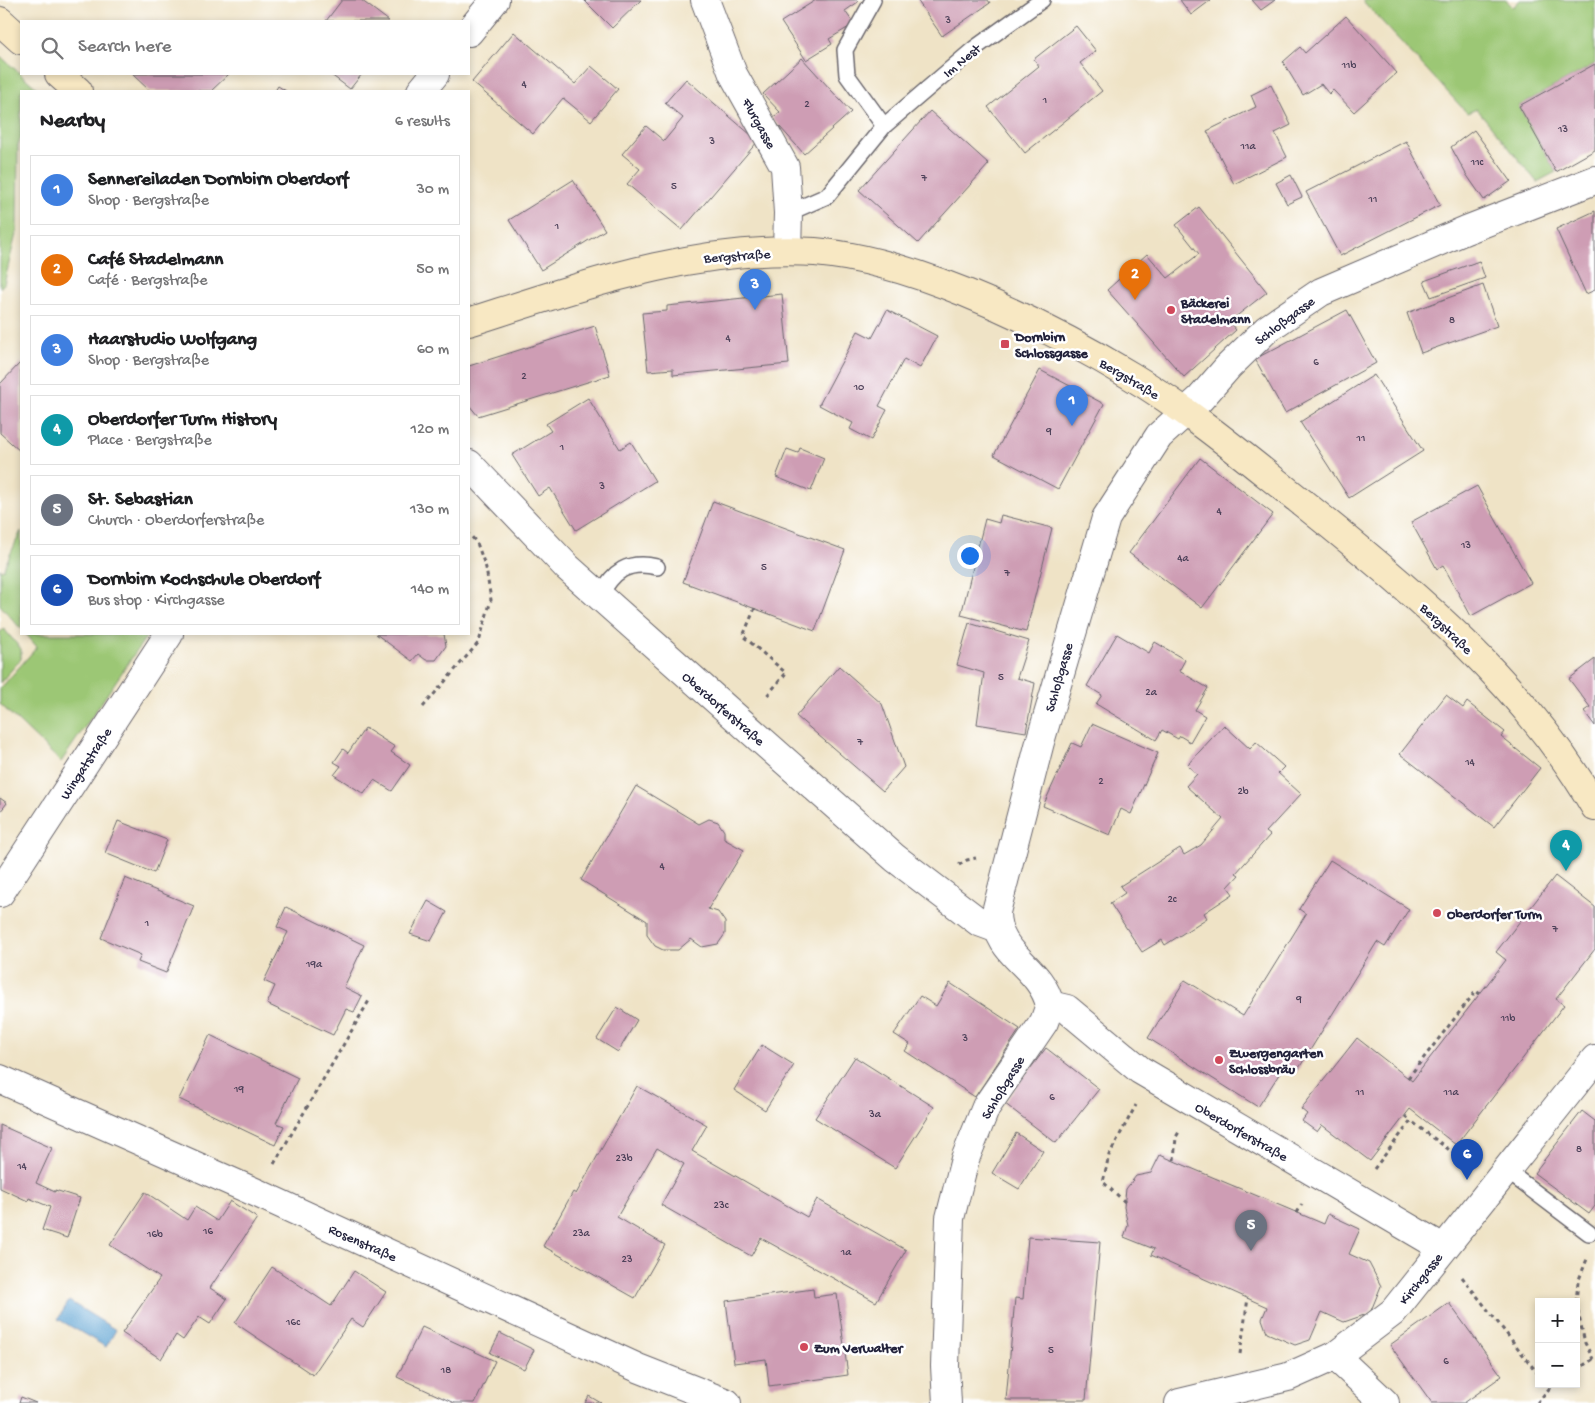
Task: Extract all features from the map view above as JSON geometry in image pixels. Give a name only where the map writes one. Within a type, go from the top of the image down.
[{"type":"main road","points":[[0,21],[20,39]]},
{"type":"main road","points":[[60,75],[77,90]]},
{"type":"main road","name":"Bergstraße","points":[[470,322],[654,266],[708,256],[787,251],[819,252],[858,259],[923,275],[989,302],[1023,317],[1132,377],[1186,413],[1370,556],[1432,613],[1492,673],[1540,727],[1578,777],[1595,807]]},
{"type":"street","points":[[470,31],[495,0]]},
{"type":"street","name":"Flurgasse","points":[[705,0],[733,74],[785,167],[788,213],[787,251]]},
{"type":"street","points":[[422,90],[434,75]]},
{"type":"street","name":"Schloßgasse","points":[[947,1403],[945,1366],[946,1274],[950,1218],[954,1201],[965,1159],[986,1107],[1044,1022],[1050,1005],[1040,983],[1030,969],[1006,947],[998,929],[996,912],[1040,742],[1106,518],[1159,436],[1186,413],[1267,329],[1321,292],[1466,230],[1595,180]]},
{"type":"street","name":"Oberdorferstraße","points":[[470,465],[567,567],[895,858],[979,922],[998,929]]},
{"type":"street","name":"Wingatstraße","points":[[0,893],[169,635]]},
{"type":"street","name":"Oberdorferstraße","points":[[1050,1005],[1068,1009],[1140,1070],[1443,1248]]},
{"type":"street","name":"Kirchgasse","points":[[1179,1403],[1223,1398],[1288,1377],[1335,1356],[1393,1312],[1595,1059]]},
{"type":"street","name":"Rosenstraße","points":[[0,1079],[257,1193],[638,1368],[727,1403]]},
{"type":"street","points":[[1335,1356],[1386,1403]]},
{"type":"lane","points":[[873,0],[845,50],[847,75],[884,126]]},
{"type":"lane","name":"Im Nest","points":[[788,213],[827,196],[884,126],[975,48],[1042,0]]},
{"type":"lane","points":[[600,596],[608,582],[627,566],[644,564],[656,567]]},
{"type":"lane","points":[[1507,1171],[1589,1234]]},
{"type":"path","points":[[423,707],[479,642],[491,600],[486,568],[477,543],[470,535]]},
{"type":"path","points":[[755,608],[743,636],[786,673],[762,701]]},
{"type":"path","points":[[954,872],[958,865],[967,860],[976,858],[984,862]]},
{"type":"path","points":[[1408,1078],[1476,991],[1480,994]]},
{"type":"path","points":[[270,1171],[370,999]]},
{"type":"path","points":[[1125,1202],[1103,1182],[1109,1155],[1137,1104]]},
{"type":"path","points":[[1405,1116],[1462,1160]]},
{"type":"path","points":[[1377,1164],[1411,1121]]},
{"type":"path","points":[[1174,1160],[1176,1137]]},
{"type":"path","points":[[1576,1298],[1578,1282],[1587,1263],[1589,1234]]},
{"type":"path","points":[[1461,1276],[1535,1370]]},
{"type":"path","points":[[1239,1360],[1248,1298]]},
{"type":"path","points":[[1580,1318],[1586,1343],[1594,1359],[1580,1368]]},
{"type":"path","points":[[1537,1403],[1546,1388]]},
{"type":"green space","points":[[1362,0],[1506,0],[1513,7],[1520,0],[1595,0],[1595,64],[1519,106],[1556,172],[1537,182],[1477,109],[1467,113]]},
{"type":"green space","points":[[0,56],[39,90],[20,90],[17,230],[4,284],[0,288]]},
{"type":"green space","points":[[20,533],[20,628],[0,605],[0,569],[3,570]]},
{"type":"green space","points":[[4,629],[21,649],[21,659],[0,683],[0,632]]},
{"type":"green space","points":[[27,635],[147,635],[61,762],[0,704],[0,689],[37,647]]},
{"type":"water","points":[[69,1301],[116,1330],[106,1347],[58,1319]]},
{"type":"building","points":[[342,0],[361,0],[388,20],[327,20]]},
{"type":"building","points":[[584,0],[641,0],[612,28]]},
{"type":"building","points":[[816,0],[857,0],[858,2],[845,11],[854,24],[829,39],[832,44],[806,60],[781,22]]},
{"type":"building","points":[[917,0],[988,0],[990,3],[942,36]]},
{"type":"building","points":[[1180,0],[1211,0],[1191,15]]},
{"type":"building","points":[[1252,0],[1275,0],[1261,10]]},
{"type":"building","points":[[1346,16],[1397,73],[1354,112],[1333,90],[1329,94],[1321,84],[1303,95],[1283,62],[1300,47],[1305,53]]},
{"type":"building","points":[[1076,26],[1096,51],[1080,63],[1102,91],[1025,153],[988,107],[1039,66],[1034,59]]},
{"type":"building","points":[[514,32],[575,84],[591,66],[618,89],[591,121],[563,98],[533,134],[472,82]]},
{"type":"building","points":[[802,58],[851,112],[804,154],[772,118],[780,112],[763,94]]},
{"type":"building","points":[[1595,64],[1595,150],[1556,172],[1519,106]]},
{"type":"building","points":[[133,75],[228,75],[212,90],[149,90]]},
{"type":"building","points":[[331,75],[361,75],[350,89]]},
{"type":"building","points":[[686,79],[758,141],[682,230],[627,184],[640,169],[622,154],[646,126],[664,141],[683,118],[665,103]]},
{"type":"building","points":[[1271,85],[1291,125],[1275,133],[1287,157],[1234,184],[1207,131],[1256,107],[1251,95]]},
{"type":"building","points":[[278,86],[284,90],[276,90]]},
{"type":"building","points":[[930,111],[989,164],[918,243],[859,190]]},
{"type":"building","points":[[1474,130],[1511,181],[1484,200],[1466,174],[1451,147]]},
{"type":"building","points":[[1406,141],[1440,205],[1340,256],[1306,192]]},
{"type":"building","points":[[1291,175],[1302,197],[1287,204],[1276,183]]},
{"type":"building","points":[[573,180],[605,230],[541,270],[509,220]]},
{"type":"building","points":[[1199,207],[1267,292],[1229,322],[1236,330],[1184,377],[1107,290],[1147,254],[1168,278],[1199,254],[1176,225]]},
{"type":"building","points":[[1595,211],[1595,290],[1586,294],[1556,229]]},
{"type":"building","points":[[1479,261],[1485,278],[1431,297],[1424,281]]},
{"type":"building","points":[[1483,285],[1497,326],[1421,353],[1407,313]]},
{"type":"building","points":[[782,294],[789,364],[673,375],[673,369],[648,371],[642,313],[667,311],[667,306]]},
{"type":"building","points":[[887,310],[937,336],[920,368],[904,359],[879,406],[887,410],[871,440],[850,429],[853,423],[819,405],[858,331],[872,338]]},
{"type":"building","points":[[1347,310],[1376,363],[1285,413],[1255,359]]},
{"type":"building","points":[[595,326],[610,375],[478,416],[470,406],[470,366]]},
{"type":"building","points":[[20,363],[20,451],[0,433],[0,384]]},
{"type":"building","points":[[1040,370],[1104,404],[1058,489],[994,455]]},
{"type":"building","points":[[1374,375],[1423,451],[1349,498],[1300,422]]},
{"type":"building","points":[[588,398],[620,449],[631,442],[655,481],[576,530],[550,488],[538,496],[512,455],[551,431],[546,424]]},
{"type":"building","points":[[800,448],[824,458],[811,491],[776,477],[787,449],[798,453]]},
{"type":"building","points":[[1200,458],[1273,514],[1202,608],[1129,553]]},
{"type":"building","points":[[1477,486],[1531,583],[1471,616],[1443,565],[1437,569],[1411,522]]},
{"type":"building","points":[[713,501],[845,550],[815,631],[683,582]]},
{"type":"building","points":[[1001,515],[1052,528],[1026,632],[961,615],[985,519],[999,523]]},
{"type":"building","points":[[969,623],[1029,641],[1017,678],[1035,683],[1026,732],[977,724],[984,673],[957,665]]},
{"type":"building","points":[[1117,634],[1149,653],[1155,642],[1185,660],[1179,671],[1208,688],[1195,710],[1205,716],[1190,742],[1180,736],[1178,739],[1162,730],[1156,740],[1096,704],[1102,695],[1087,686]]},
{"type":"building","points":[[377,635],[444,635],[446,646],[436,660],[426,660],[418,654],[412,661]]},
{"type":"building","points":[[1595,659],[1595,726],[1584,711],[1590,707],[1569,679]]},
{"type":"building","points":[[839,666],[882,704],[904,767],[883,791],[796,716]]},
{"type":"building","points":[[1446,695],[1463,708],[1467,702],[1505,732],[1501,737],[1540,768],[1494,827],[1400,754]]},
{"type":"building","points":[[1092,724],[1158,753],[1131,814],[1121,809],[1110,835],[1043,806],[1072,743],[1081,747]]},
{"type":"building","points":[[1224,725],[1250,749],[1256,742],[1284,767],[1278,773],[1301,794],[1266,832],[1270,835],[1236,873],[1239,875],[1228,887],[1233,894],[1204,913],[1207,918],[1165,945],[1162,940],[1142,952],[1110,903],[1125,893],[1120,886],[1180,848],[1184,855],[1201,845],[1223,819],[1186,786],[1197,774],[1187,765]]},
{"type":"building","points":[[365,728],[395,747],[391,752],[410,765],[392,791],[374,780],[364,794],[334,775],[341,766],[334,762],[343,749],[348,753]]},
{"type":"building","points":[[636,786],[699,824],[709,819],[718,822],[724,831],[724,839],[744,850],[708,909],[718,912],[725,922],[725,934],[718,944],[702,947],[691,939],[678,950],[663,950],[655,946],[647,935],[647,921],[581,880]]},
{"type":"building","points":[[0,798],[7,803],[0,812]]},
{"type":"building","points":[[118,821],[167,840],[154,873],[105,853]]},
{"type":"building","points":[[1330,860],[1409,909],[1385,947],[1377,942],[1296,1073],[1285,1065],[1258,1107],[1148,1038],[1185,980],[1243,1016],[1306,914],[1299,909]]},
{"type":"building","points":[[1555,876],[1595,907],[1595,949],[1556,999],[1564,1005],[1456,1145],[1410,1109],[1370,1161],[1322,1125],[1317,1132],[1302,1121],[1307,1114],[1301,1109],[1357,1038],[1412,1081],[1506,960],[1496,952]]},
{"type":"building","points":[[125,878],[194,906],[166,973],[138,962],[141,955],[101,938]]},
{"type":"building","points":[[428,901],[447,912],[431,941],[410,934]]},
{"type":"building","points":[[286,907],[364,945],[344,987],[362,996],[354,1012],[346,1009],[333,1035],[267,1004],[275,986],[264,981],[288,932],[277,927]]},
{"type":"building","points":[[950,983],[1020,1029],[975,1097],[905,1051],[910,1044],[894,1034],[920,996],[936,1006]]},
{"type":"building","points":[[617,1007],[637,1020],[618,1052],[597,1039]]},
{"type":"building","points":[[210,1035],[298,1078],[276,1123],[284,1126],[275,1145],[179,1099]]},
{"type":"building","points":[[762,1045],[794,1065],[765,1110],[734,1090]]},
{"type":"building","points":[[1046,1048],[1099,1089],[1056,1143],[1004,1103]]},
{"type":"building","points":[[855,1057],[934,1107],[895,1168],[815,1118]]},
{"type":"building","points":[[637,1086],[707,1125],[692,1151],[807,1217],[817,1199],[906,1250],[876,1302],[761,1238],[751,1256],[661,1205],[684,1164],[657,1148],[617,1217],[665,1245],[635,1298],[543,1246],[573,1192],[576,1194]]},
{"type":"building","points":[[1582,1111],[1595,1121],[1595,1206],[1589,1214],[1534,1173]]},
{"type":"building","points":[[0,1125],[52,1148],[36,1183],[55,1192],[55,1190],[80,1198],[67,1238],[42,1230],[50,1207],[29,1198],[28,1201],[0,1188]]},
{"type":"building","points":[[1016,1133],[1043,1151],[1019,1189],[992,1173]]},
{"type":"building","points":[[1160,1155],[1324,1224],[1328,1214],[1360,1229],[1349,1254],[1369,1263],[1381,1286],[1370,1313],[1344,1322],[1322,1312],[1310,1340],[1295,1345],[1267,1333],[1262,1319],[1267,1307],[1151,1255],[1154,1249],[1124,1237],[1128,1225],[1124,1207],[1126,1189],[1136,1176],[1151,1173]]},
{"type":"building","points":[[145,1192],[187,1220],[195,1207],[217,1221],[230,1201],[257,1218],[210,1288],[227,1299],[210,1324],[199,1317],[183,1340],[176,1335],[161,1359],[122,1333],[160,1278],[110,1245]]},
{"type":"building","points":[[1028,1237],[1100,1242],[1086,1400],[1006,1400],[1015,1298],[1023,1299]]},
{"type":"building","points":[[272,1267],[331,1306],[354,1271],[386,1292],[363,1327],[351,1319],[313,1375],[235,1323]]},
{"type":"building","name":"Zum Verwalter","points":[[813,1289],[814,1297],[837,1294],[848,1375],[769,1386],[766,1359],[734,1363],[726,1301]]},
{"type":"building","points":[[1449,1303],[1502,1376],[1464,1403],[1432,1403],[1390,1345]]},
{"type":"building","points":[[422,1327],[495,1361],[475,1403],[454,1403],[397,1377]]},
{"type":"building","points":[[500,1333],[534,1350],[524,1369],[490,1353]]},
{"type":"building","points":[[589,1396],[601,1403],[585,1403]]},
{"type":"building","points":[[21,1397],[36,1403],[19,1403]]},
{"type":"place","name":"Café Stadelmann","points":[[1135,300]]},
{"type":"place","name":"Haarstudio Wolfgang","points":[[755,310]]},
{"type":"place","name":"Bäckerei Stadelmann","points":[[1171,310]]},
{"type":"place","name":"Dornbirn Schlossgasse","points":[[1005,344]]},
{"type":"place","name":"Sennereiladen Dornbirn Oberdorf","points":[[1072,426]]},
{"type":"place","name":"Oberdorfer Turm History","points":[[1566,871]]},
{"type":"place","name":"Oberdorfer Turm","points":[[1437,913]]},
{"type":"place","name":"Zwergengarten Schlossbräu","points":[[1219,1060]]},
{"type":"place","name":"Dornbirn Kochschule Oberdorf","points":[[1467,1180]]},
{"type":"place","name":"St. Sebastian","points":[[1251,1251]]},
{"type":"place","name":"Zum Verwalter","points":[[804,1347]]}]
